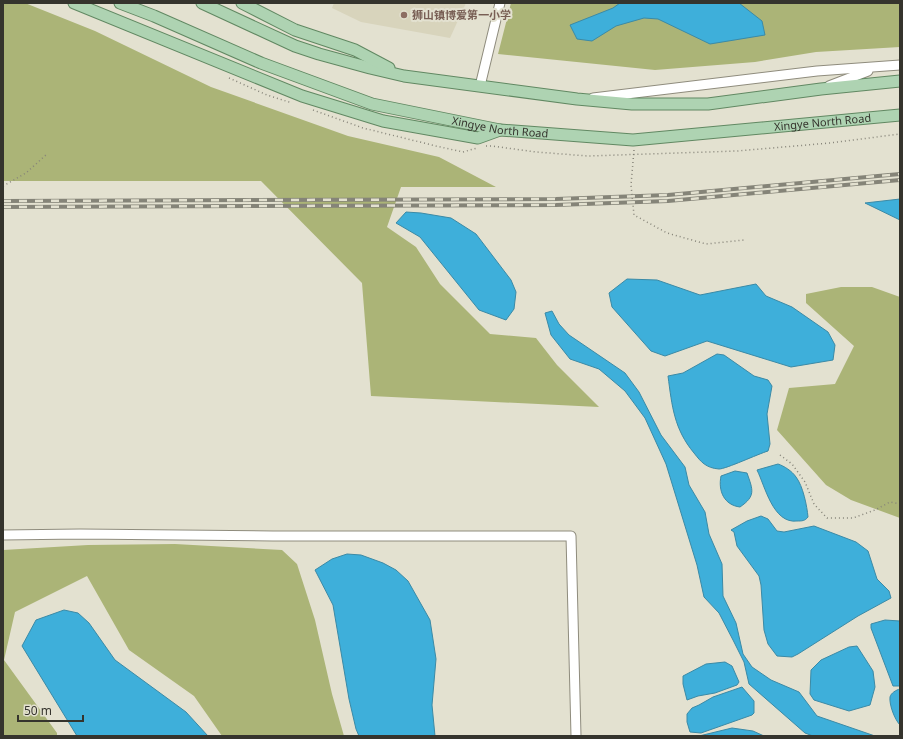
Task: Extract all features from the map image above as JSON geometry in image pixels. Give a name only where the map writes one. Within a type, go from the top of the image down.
[{"type":"main road","points":[[74,3],[302,96],[383,121],[478,138],[500,130]]},
{"type":"main road","name":"Xingye North Road","points":[[120,3],[154,16],[260,63],[372,104],[500,130],[633,140],[900,115]]},
{"type":"main road","points":[[202,3],[295,46],[319,54],[404,76],[577,99],[632,104],[708,104],[821,89],[900,81]]},
{"type":"main road","points":[[242,3],[295,30],[354,50],[404,76]]},
{"type":"street","points":[[480,86],[500,3]]},
{"type":"street","points":[[577,99],[817,71],[900,65]]},
{"type":"street","points":[[821,89],[876,67]]},
{"type":"street","points":[[3,535],[571,536],[576,736]]},
{"type":"path","points":[[633,140],[634,154],[631,185],[634,215],[667,233],[706,244],[744,240]]},
{"type":"path","points":[[3,186],[26,173],[47,154]]},
{"type":"path","points":[[780,456],[792,464],[805,482],[814,504],[827,518],[853,518],[875,510],[890,502],[900,504]]},
{"type":"shaded area","name":"狮山镇博爱第一小学","points":[[334,3],[466,3],[450,38],[361,22],[332,8]]},
{"type":"green space","points":[[3,3],[25,3],[95,31],[211,87],[348,136],[439,157],[496,187],[401,187],[387,227],[416,247],[440,284],[490,334],[536,338],[557,365],[599,407],[371,396],[362,283],[261,181],[3,181]]},
{"type":"green space","points":[[511,3],[900,3],[900,47],[816,52],[755,62],[655,70],[498,54]]},
{"type":"green space","points":[[841,287],[872,287],[900,297],[900,518],[851,500],[826,485],[777,430],[789,388],[835,384],[854,346],[806,303],[806,294]]},
{"type":"green space","points":[[175,544],[282,550],[297,564],[315,620],[332,694],[344,736],[222,736],[194,696],[129,650],[87,576],[15,612],[4,660],[57,733],[57,736],[3,736],[3,550],[88,545]]},
{"type":"water","points":[[620,3],[739,3],[762,21],[765,35],[710,44],[658,19],[644,18],[616,26],[592,41],[577,39],[570,25],[613,8]]},
{"type":"water","points":[[900,199],[900,220],[865,203]]},
{"type":"water","points":[[406,212],[451,218],[476,234],[511,280],[516,292],[514,309],[506,320],[479,310],[420,237],[396,223]]},
{"type":"water","points":[[627,279],[657,280],[700,295],[756,284],[766,296],[792,307],[828,332],[835,345],[833,360],[791,367],[707,341],[665,356],[651,351],[612,307],[609,293]]},
{"type":"water","points":[[552,311],[559,324],[569,335],[625,373],[639,392],[661,435],[685,467],[689,485],[705,512],[709,534],[722,564],[723,596],[736,623],[743,654],[752,667],[771,680],[799,692],[817,716],[875,736],[813,736],[805,733],[749,684],[744,662],[733,640],[719,613],[704,597],[697,565],[666,464],[645,418],[625,391],[599,369],[570,359],[551,335],[545,313]]},
{"type":"water","points":[[717,354],[724,355],[754,376],[768,380],[772,386],[767,414],[770,444],[768,451],[728,467],[719,469],[707,466],[702,462],[687,444],[682,435],[675,417],[668,376],[683,373]]},
{"type":"water","points":[[778,464],[785,467],[792,473],[801,486],[806,502],[808,517],[805,520],[789,520],[782,517],[771,503],[757,470]]},
{"type":"water","points":[[735,471],[747,473],[752,488],[751,496],[740,507],[734,506],[726,500],[720,487],[721,476]]},
{"type":"water","points":[[761,516],[768,519],[777,531],[784,532],[814,526],[856,542],[868,551],[877,579],[889,591],[891,598],[858,616],[798,654],[792,657],[777,656],[768,644],[764,630],[759,576],[737,546],[734,532],[731,530],[747,521]]},
{"type":"water","points":[[347,554],[361,555],[383,563],[396,570],[408,581],[430,620],[436,659],[432,705],[435,736],[359,736],[349,699],[333,605],[315,570],[332,559]]},
{"type":"water","points":[[64,610],[78,613],[89,623],[115,660],[186,712],[208,736],[77,736],[22,646],[36,620]]},
{"type":"water","points":[[885,620],[900,621],[900,686],[893,686],[871,628],[871,624]]},
{"type":"water","points":[[857,646],[873,671],[875,687],[870,705],[849,711],[814,700],[810,694],[811,670],[821,660],[849,647]]},
{"type":"water","points":[[725,662],[732,666],[739,682],[737,685],[715,693],[698,696],[687,700],[683,684],[683,676],[706,664]]},
{"type":"water","points":[[742,687],[754,701],[754,713],[752,715],[701,733],[690,732],[687,722],[687,714],[692,708],[713,697]]},
{"type":"water","points":[[900,689],[900,725],[896,720],[890,704],[890,697],[891,694]]},
{"type":"water","points":[[732,728],[753,731],[764,736],[699,736]]},
{"type":"railway","points":[[3,201],[556,199],[668,195],[900,174]]},
{"type":"railway","points":[[3,207],[556,205],[668,201],[900,180]]},
{"type":"place","name":"狮山镇博爱第一小学","points":[[404,15]]}]
